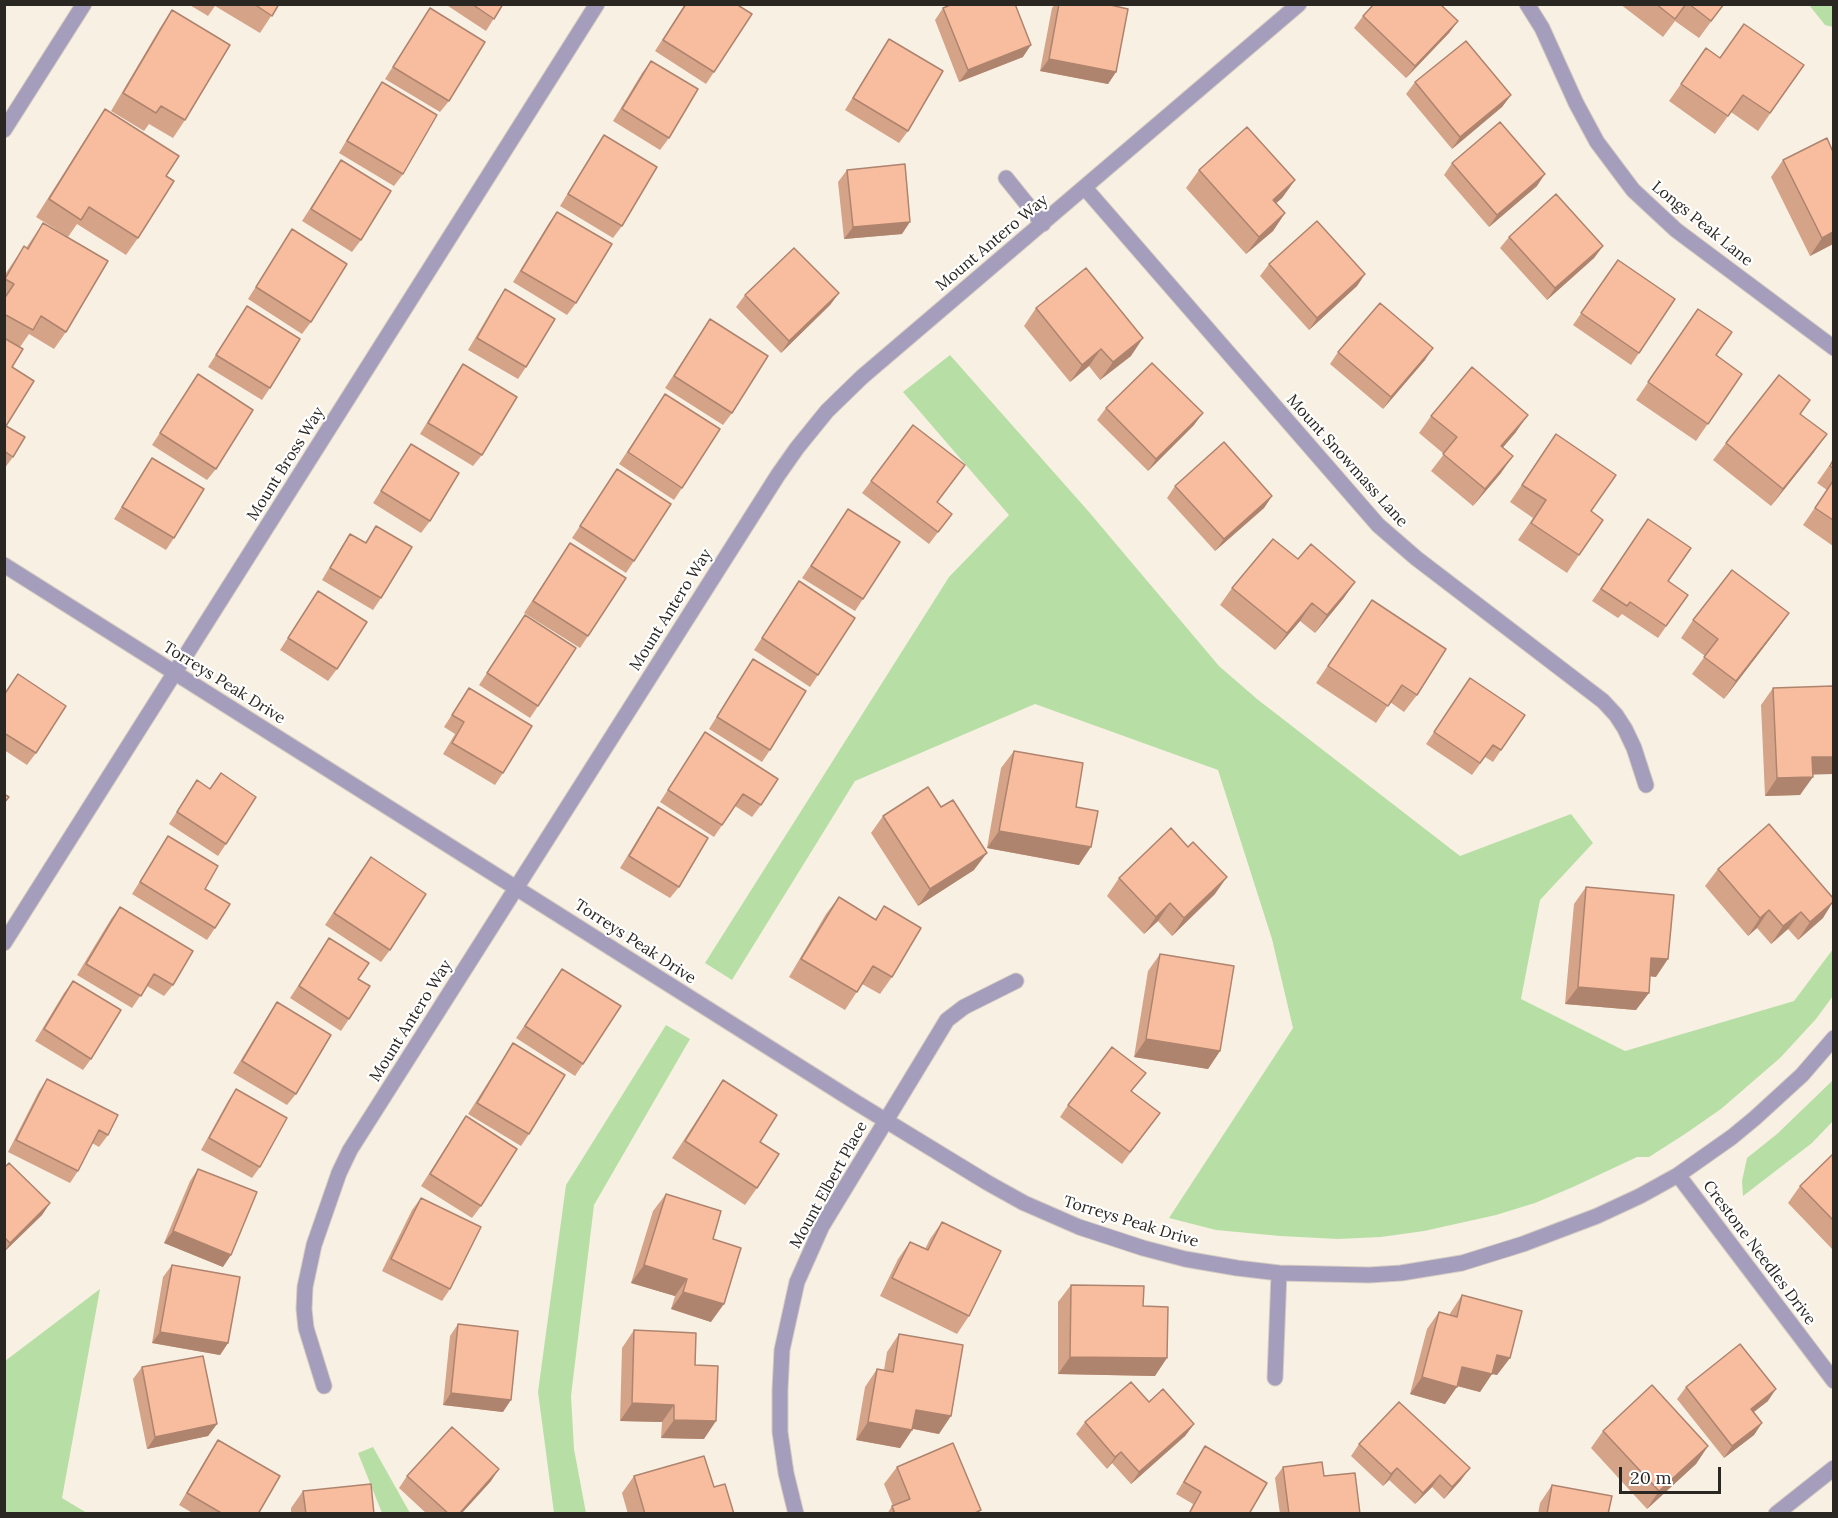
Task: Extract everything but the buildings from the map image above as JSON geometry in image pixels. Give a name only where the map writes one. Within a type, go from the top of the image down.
[{"type":"street","points":[[4,130],[84,4]]},
{"type":"street","name":"Mount Bross Way","points":[[4,943],[597,4]]},
{"type":"street","name":"Mount Antero Way","points":[[324,1386],[306,1328],[305,1287],[314,1245],[339,1173],[357,1140],[797,448],[827,411],[862,377],[1299,4]]},
{"type":"street","name":"Longs Peak Lane","points":[[1527,4],[1542,28],[1576,103],[1597,142],[1633,190],[1676,230],[1833,348]]},
{"type":"street","points":[[1006,178],[1043,224]]},
{"type":"street","name":"Mount Snowmass Lane","points":[[1085,188],[1378,525],[1416,558],[1603,701],[1625,729],[1646,785]]},
{"type":"street","name":"Torreys Peak Drive","points":[[4,565],[885,1121],[997,1188],[1024,1203],[1079,1227],[1185,1259],[1279,1273],[1370,1275],[1401,1273],[1462,1263],[1523,1245],[1574,1226],[1640,1196],[1678,1175],[1755,1118],[1802,1075],[1833,1038]]},
{"type":"street","name":"Mount Elbert Place","points":[[796,1514],[786,1473],[780,1432],[780,1390],[789,1315],[797,1282],[822,1226],[947,1020],[964,1007],[1016,981]]},
{"type":"street","name":"Crestone Needles Drive","points":[[1678,1175],[1833,1381]]},
{"type":"street","points":[[1275,1378],[1279,1273]]},
{"type":"street","points":[[1776,1514],[1833,1468]]},
{"type":"green space","points":[[1809,5],[1833,5],[1833,27],[1825,25]]},
{"type":"green space","points":[[950,355],[1089,512],[1219,666],[1257,699],[1460,856],[1571,814],[1593,843],[1540,900],[1521,999],[1625,1051],[1794,1001],[1833,949],[1833,996],[1816,1019],[1780,1058],[1721,1109],[1649,1157],[1637,1157],[1535,1203],[1496,1215],[1424,1231],[1381,1237],[1338,1239],[1216,1230],[1169,1218],[1293,1028],[1272,939],[1218,770],[1035,704],[855,781],[732,980],[705,963],[949,577],[1009,515],[903,392]]},
{"type":"green space","points":[[666,1025],[690,1039],[594,1205],[571,1396],[574,1449],[586,1513],[554,1513],[538,1392],[566,1185]]},
{"type":"green space","points":[[1833,1080],[1833,1121],[1812,1143],[1743,1196],[1742,1181],[1747,1158],[1777,1134]]},
{"type":"green space","points":[[100,1289],[62,1498],[87,1513],[5,1513],[5,1361]]},
{"type":"green space","points":[[373,1447],[410,1513],[382,1513],[358,1453]]}]
